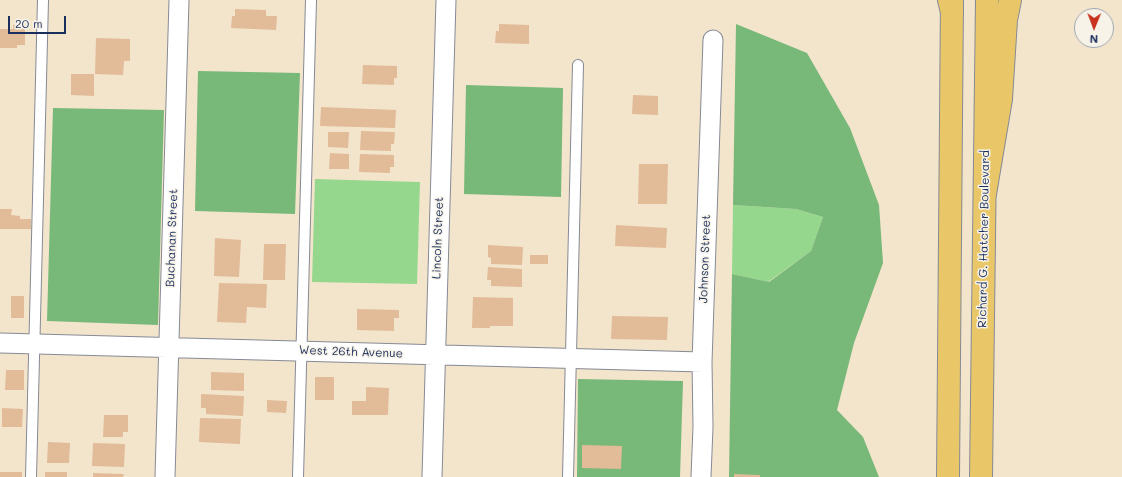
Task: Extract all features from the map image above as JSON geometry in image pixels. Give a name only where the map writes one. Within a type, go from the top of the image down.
[{"type":"main road","name":"Richard G. Hatcher Boulevard","points":[[981,477],[987,0]]},
{"type":"main road","points":[[985,194],[1000,99],[1006,20],[1010,0]]},
{"type":"main road","points":[[948,477],[951,4]]},
{"type":"street","name":"Buchanan Street","points":[[165,477],[179,0]]},
{"type":"street","name":"Lincoln Street","points":[[432,477],[434,355],[446,0]]},
{"type":"street","name":"Johnson Street","points":[[701,477],[703,427],[702,362],[713,40]]},
{"type":"street","name":"West 26th Avenue","points":[[0,343],[702,362]]},
{"type":"lane","points":[[31,477],[43,0]]},
{"type":"lane","points":[[298,477],[311,0]]},
{"type":"lane","points":[[568,477],[578,65]]},
{"type":"green space","points":[[736,24],[807,53],[850,128],[879,205],[883,263],[854,343],[837,410],[863,437],[879,477],[729,477],[732,274],[769,282],[811,251],[823,217],[796,209],[733,205]]},
{"type":"green space","points":[[198,71],[300,73],[295,214],[195,211]]},
{"type":"green space","points":[[466,85],[563,88],[561,197],[464,194]]},
{"type":"green space","points":[[53,108],[164,110],[158,325],[47,321]]},
{"type":"green space","points":[[315,179],[420,182],[417,284],[312,282]]},
{"type":"green space","points":[[733,205],[796,209],[823,217],[811,251],[768,282],[732,274]]},
{"type":"green space","points":[[578,379],[683,381],[680,477],[577,477]]},
{"type":"building","points":[[235,9],[266,10],[266,16],[277,16],[276,30],[231,28],[232,16],[235,16]]},
{"type":"building","points":[[499,24],[529,25],[529,44],[495,43],[496,31],[499,31]]},
{"type":"building","points":[[13,25],[25,25],[25,45],[17,45],[17,48],[0,48],[0,29],[13,29]]},
{"type":"building","points":[[96,38],[130,39],[130,61],[124,61],[123,75],[95,74]]},
{"type":"building","points":[[363,65],[397,66],[397,78],[394,78],[394,85],[362,84]]},
{"type":"building","points":[[71,74],[94,74],[94,96],[71,95]]},
{"type":"building","points":[[633,95],[658,96],[658,115],[632,114]]},
{"type":"building","points":[[321,107],[396,110],[395,128],[320,126]]},
{"type":"building","points":[[361,131],[395,132],[394,144],[391,144],[391,151],[360,150]]},
{"type":"building","points":[[328,132],[349,132],[348,148],[328,147]]},
{"type":"building","points":[[330,153],[349,154],[349,169],[329,169]]},
{"type":"building","points":[[360,154],[394,155],[394,167],[390,167],[390,173],[359,172]]},
{"type":"building","points":[[639,164],[668,164],[667,204],[638,204]]},
{"type":"building","points":[[0,209],[12,209],[11,215],[20,216],[20,219],[31,219],[31,229],[0,229]]},
{"type":"building","points":[[616,225],[667,228],[666,248],[615,246]]},
{"type":"building","points":[[215,238],[241,240],[239,277],[214,276]]},
{"type":"building","points":[[264,244],[286,244],[285,280],[263,280]]},
{"type":"building","points":[[488,245],[523,247],[522,265],[491,264],[491,258],[488,257]]},
{"type":"building","points":[[530,255],[548,255],[548,264],[530,264]]},
{"type":"building","points":[[488,267],[522,269],[522,287],[491,286],[491,280],[487,280]]},
{"type":"building","points":[[219,283],[267,284],[266,308],[247,307],[246,323],[217,322]]},
{"type":"building","points":[[11,296],[24,296],[24,318],[11,318]]},
{"type":"building","points":[[473,297],[513,298],[513,326],[472,328]]},
{"type":"building","points":[[357,309],[399,310],[399,318],[394,318],[394,331],[357,330]]},
{"type":"building","points":[[612,316],[668,317],[667,340],[611,339]]},
{"type":"building","points":[[6,370],[24,370],[24,390],[5,390]]},
{"type":"building","points":[[211,372],[244,373],[244,391],[211,390]]},
{"type":"building","points":[[315,377],[334,377],[334,400],[315,400]]},
{"type":"building","points":[[366,387],[389,388],[388,415],[352,415],[352,401],[366,401]]},
{"type":"building","points":[[201,394],[244,396],[243,416],[206,414],[206,408],[201,408]]},
{"type":"building","points":[[267,400],[287,401],[286,413],[267,412]]},
{"type":"building","points":[[2,408],[23,409],[22,427],[2,427]]},
{"type":"building","points":[[104,415],[128,415],[128,432],[123,432],[123,437],[103,437]]},
{"type":"building","points":[[200,418],[241,419],[240,444],[199,442]]},
{"type":"building","points":[[48,442],[70,443],[69,463],[47,463]]},
{"type":"building","points":[[93,443],[125,444],[124,467],[92,466]]},
{"type":"building","points":[[582,445],[622,446],[621,469],[582,468]]},
{"type":"building","points":[[0,472],[22,472],[22,477],[0,477]]},
{"type":"building","points":[[45,472],[67,472],[67,477],[45,477]]},
{"type":"building","points":[[93,473],[124,474],[123,477],[93,477]]},
{"type":"building","points":[[734,474],[760,475],[760,477],[734,477]]}]
